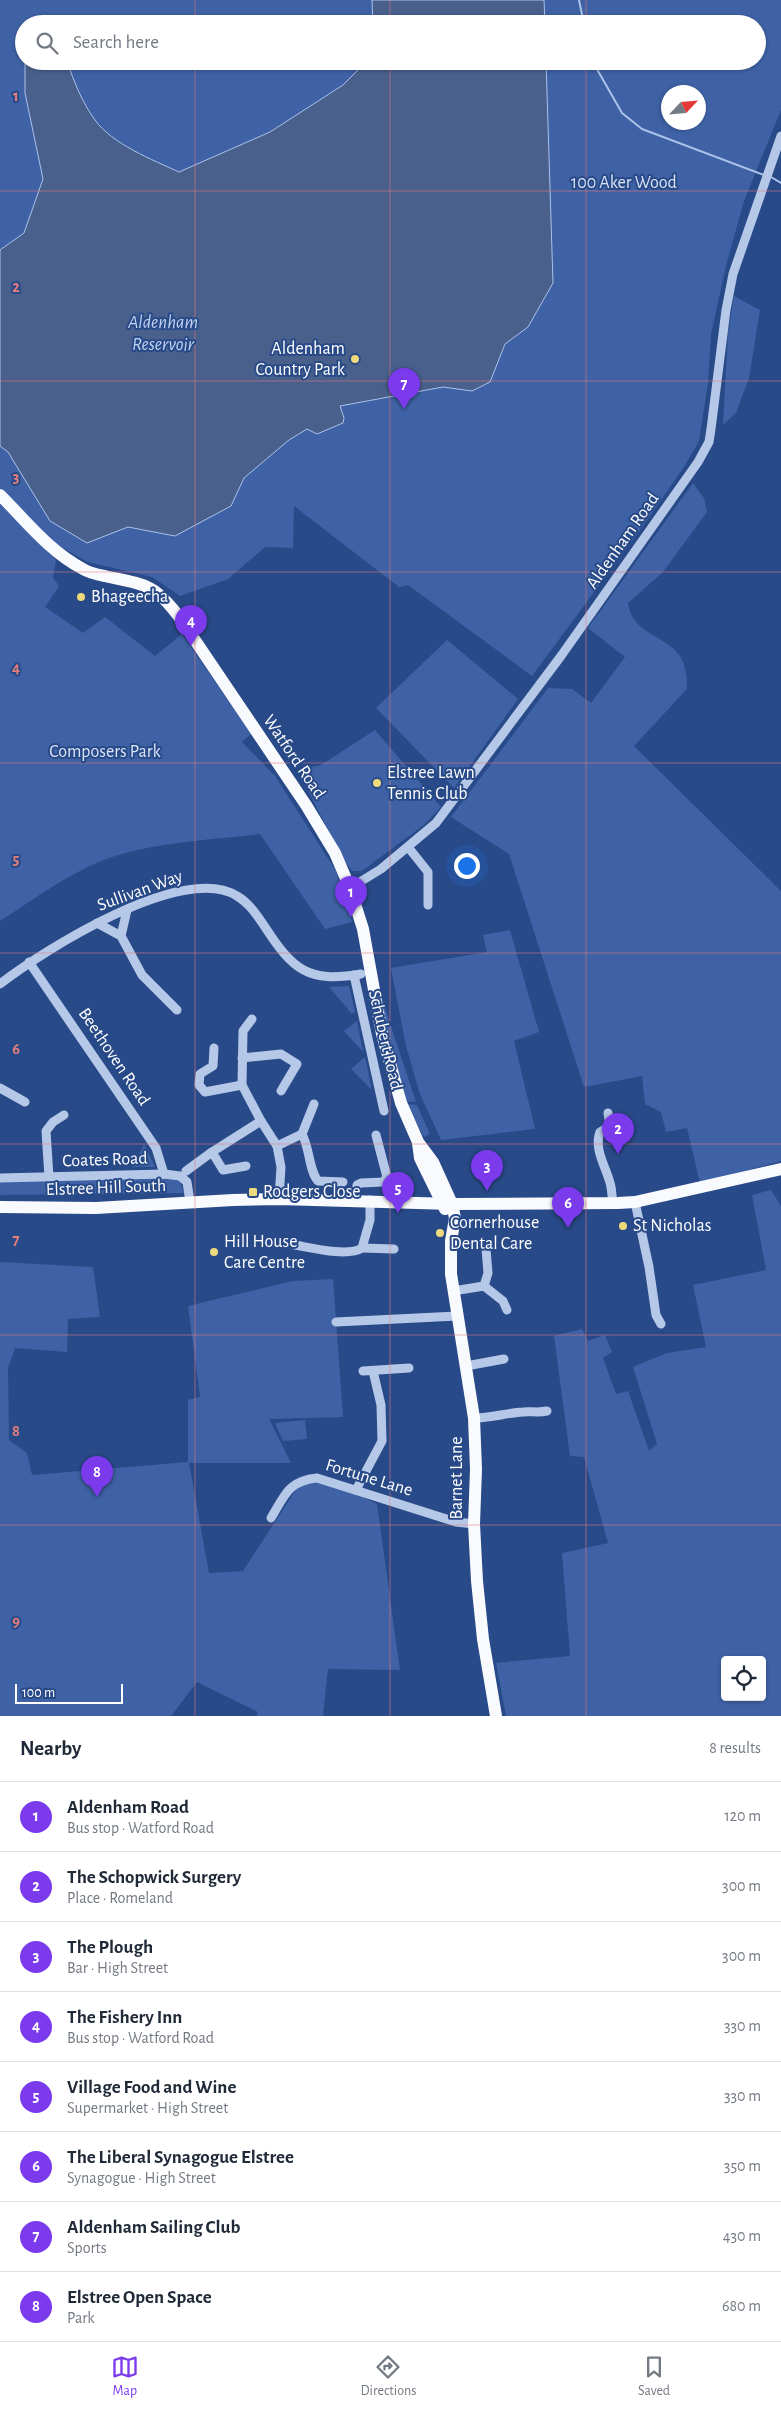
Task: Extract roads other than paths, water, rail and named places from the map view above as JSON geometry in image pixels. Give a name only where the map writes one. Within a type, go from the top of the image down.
[{"type":"main road","name":"Watford Road","points":[[0,495],[50,545],[70,562],[92,573],[146,585],[163,596],[180,618],[306,805],[334,853],[350,888],[363,929],[389,1064],[401,1103],[418,1142],[434,1162],[447,1204]]},
{"type":"main road","name":"Watford Road","points":[[418,1142],[420,1158],[428,1179],[447,1204]]},
{"type":"main road","points":[[434,1162],[466,1204]]},
{"type":"main road","name":"Elstree Hill South","points":[[0,1207],[96,1208],[279,1199],[370,1200],[447,1204],[635,1202],[781,1169]]},
{"type":"main road","points":[[414,1203],[426,1192],[428,1179]]},
{"type":"main road","name":"Barnet Lane","points":[[447,1204],[455,1218],[451,1241],[453,1291],[474,1418],[476,1469],[474,1524],[483,1639],[496,1716]]},
{"type":"street","name":"Aldenham Road","points":[[350,888],[408,847],[436,823],[561,656],[698,462],[709,442],[712,429],[726,310],[733,274],[781,136]]},
{"type":"street","points":[[408,847],[428,872],[428,906]]},
{"type":"street","name":"Sullivan Way","points":[[0,984],[29,962],[97,923],[127,910],[193,888],[204,887],[226,890],[237,895],[249,905],[290,961],[315,975],[331,978],[357,975]]},
{"type":"street","points":[[121,936],[127,910]]},
{"type":"street","points":[[97,923],[121,936],[142,975],[177,1010]]},
{"type":"street","name":"Beethoven Road","points":[[29,962],[156,1148],[164,1174]]},
{"type":"street","name":"Schubert Road","points":[[357,975],[384,1111]]},
{"type":"street","points":[[252,1019],[243,1031],[242,1085],[277,1146],[281,1167],[279,1199]]},
{"type":"street","points":[[214,1048],[213,1066],[200,1074],[199,1085],[205,1092],[242,1085]]},
{"type":"street","points":[[242,1058],[281,1054],[298,1064],[281,1091]]},
{"type":"street","points":[[0,1088],[25,1102]]},
{"type":"street","points":[[277,1146],[302,1134],[314,1104]]},
{"type":"street","points":[[608,1114],[610,1126],[600,1132],[598,1144],[611,1186],[613,1203]]},
{"type":"street","points":[[49,1178],[46,1131],[53,1122],[64,1115]]},
{"type":"street","points":[[186,1171],[261,1121]]},
{"type":"street","points":[[302,1134],[308,1146],[313,1176],[318,1181],[343,1182]]},
{"type":"street","points":[[355,1200],[357,1185],[361,1183],[383,1182],[386,1177],[376,1135]]},
{"type":"street","points":[[212,1152],[223,1170],[246,1166]]},
{"type":"street","name":"Coates Road","points":[[0,1178],[164,1174],[180,1176],[184,1179],[188,1188],[190,1202]]},
{"type":"street","points":[[360,1250],[370,1220],[370,1200]]},
{"type":"street","points":[[635,1202],[649,1267],[656,1315],[661,1324]]},
{"type":"street","points":[[296,1245],[332,1251],[394,1249]]},
{"type":"street","points":[[484,1286],[488,1273],[486,1249]]},
{"type":"street","points":[[453,1291],[484,1286],[503,1301],[507,1310]]},
{"type":"street","points":[[336,1322],[457,1316]]},
{"type":"street","points":[[466,1366],[504,1359]]},
{"type":"street","points":[[363,1371],[409,1368]]},
{"type":"street","points":[[356,1490],[382,1441],[381,1404],[374,1371]]},
{"type":"street","points":[[474,1418],[492,1418],[525,1411],[532,1414],[547,1411]]},
{"type":"street","name":"Fortune Lane","points":[[271,1518],[289,1489],[302,1480],[317,1478],[456,1522],[474,1524]]},
{"type":"water","points":[[372,0],[544,0],[545,15],[373,15]]},
{"type":"water","name":"Aldenham Reservoir","points":[[25,70],[71,70],[82,99],[102,129],[122,144],[145,157],[179,172],[270,132],[343,85],[358,70],[546,70],[553,283],[528,327],[505,344],[490,382],[472,391],[443,387],[340,406],[344,418],[343,423],[317,434],[307,429],[289,440],[244,478],[231,506],[175,536],[128,527],[87,543],[50,521],[8,452],[0,446],[0,250],[24,233],[43,179],[25,93]]},
{"type":"waterway","points":[[579,0],[582,15]]},
{"type":"waterway","points":[[598,70],[622,113],[642,129],[764,175]]},
{"type":"waterway","points":[[771,177],[781,183]]},
{"type":"place","name":"Aldenham Country Park","points":[[355,359]]},
{"type":"place","name":"Aldenham Sailing Club","points":[[404,409]]},
{"type":"place","name":"Bhageecha","points":[[81,597]]},
{"type":"place","name":"The Fishery Inn","points":[[191,646]]},
{"type":"place","name":"Elstree Lawn Tennis Club","points":[[377,783]]},
{"type":"place","name":"Aldenham Road","points":[[351,917]]},
{"type":"place","name":"The Schopwick Surgery","points":[[618,1154]]},
{"type":"place","name":"The Plough","points":[[487,1191]]},
{"type":"place","name":"Rodgers Close","points":[[253,1192]]},
{"type":"place","name":"Village Food and Wine","points":[[398,1213]]},
{"type":"place","name":"St Nicholas","points":[[623,1226]]},
{"type":"place","name":"The Liberal Synagogue Elstree","points":[[568,1228]]},
{"type":"place","name":"Cornerhouse Dental Care","points":[[440,1233]]},
{"type":"place","name":"Hill House Care Centre","points":[[214,1252]]},
{"type":"place","name":"Elstree Open Space","points":[[97,1497]]},
{"type":"park label","name":"100 Aker Wood","points":[[624,183]]},
{"type":"park label","name":"Composers Park","points":[[105,752]]}]
